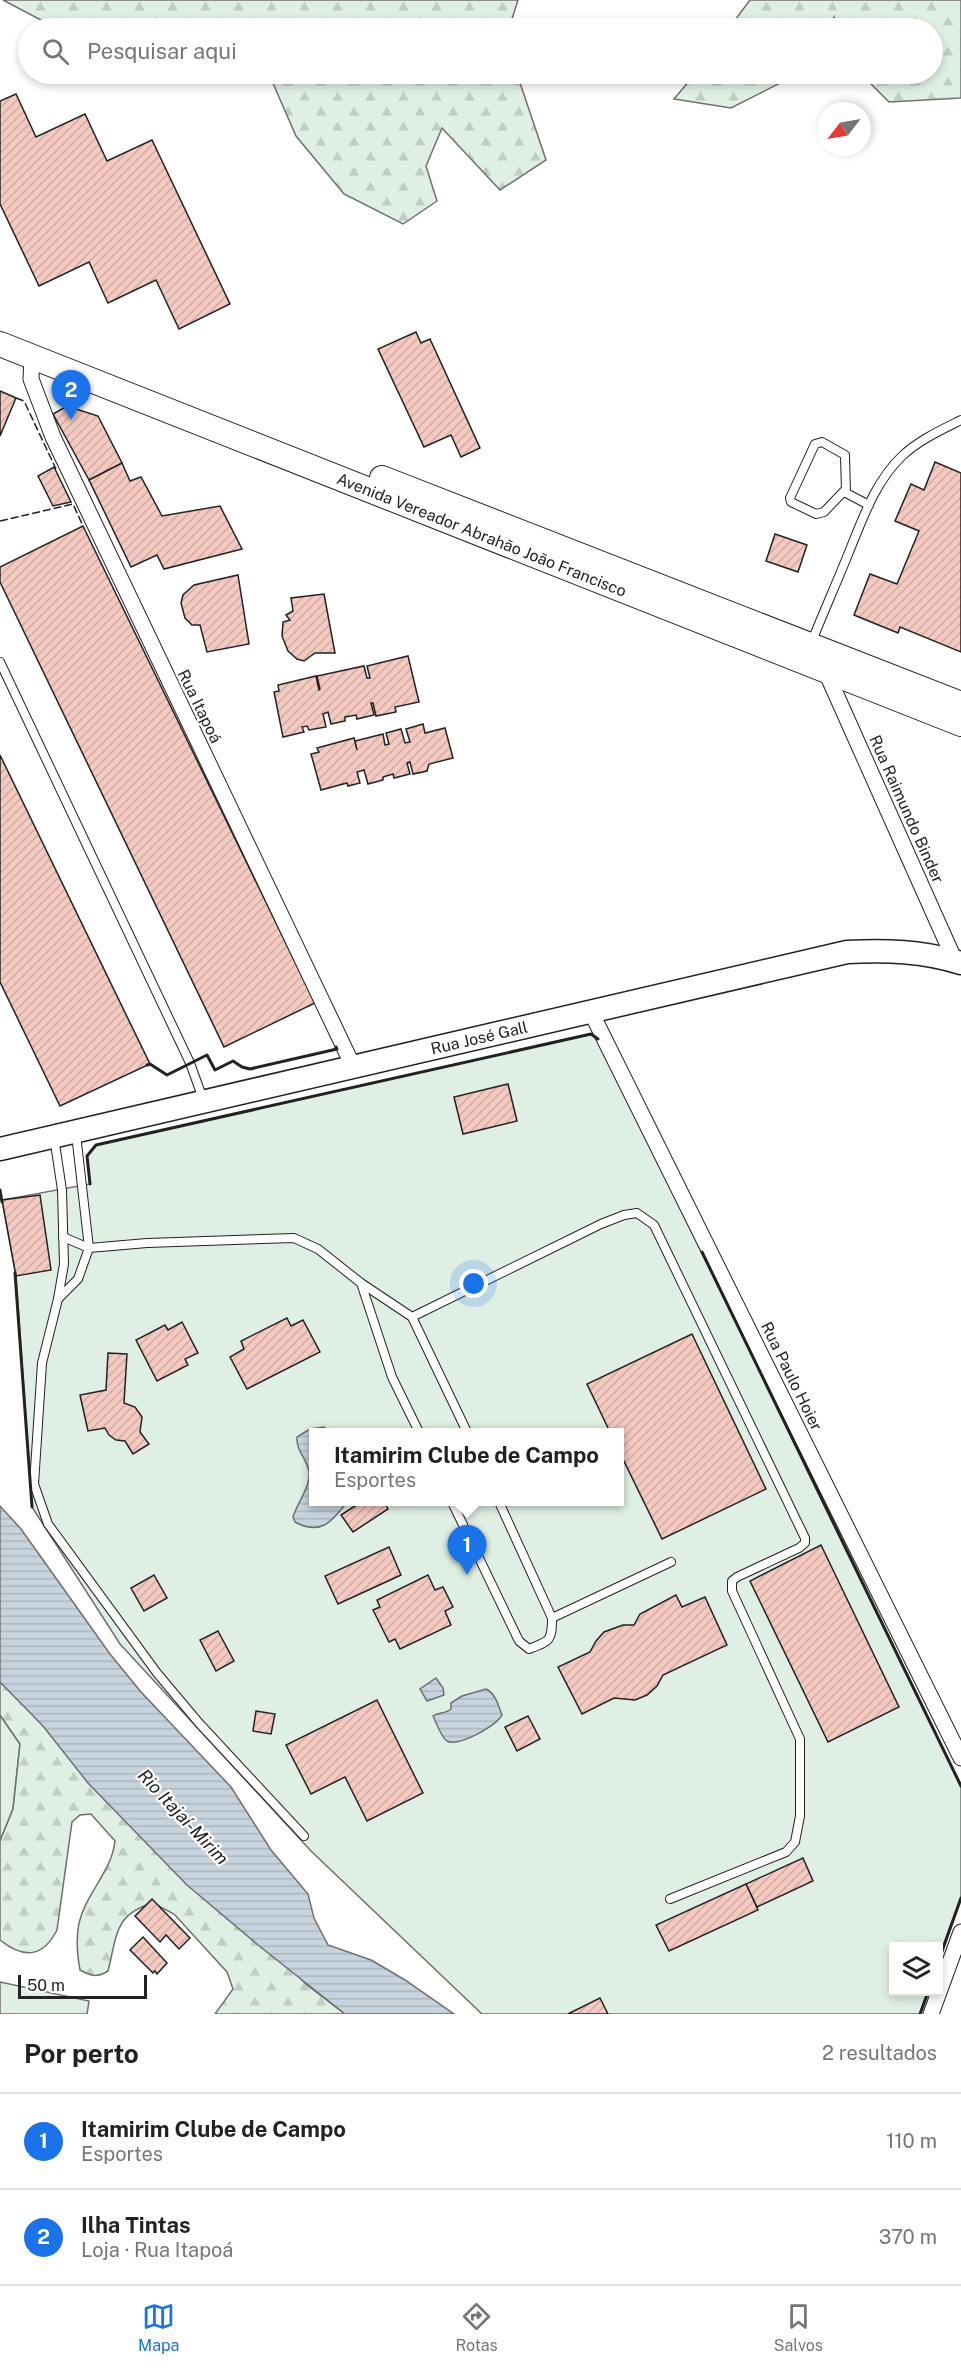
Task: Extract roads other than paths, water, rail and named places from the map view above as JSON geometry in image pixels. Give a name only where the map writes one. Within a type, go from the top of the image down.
[{"type":"main road","name":"Avenida Vereador Abrahão João Francisco","points":[[0,328],[961,704]]},
{"type":"main road","name":"Avenida Vereador Abrahão João Francisco","points":[[0,344],[961,724]]},
{"type":"main road","name":"Rua José Gall","points":[[0,1149],[847,952],[882,950],[915,952],[958,962]]},
{"type":"street","name":"Rua Itapoá","points":[[32,356],[31,380],[53,437],[352,1066]]},
{"type":"street","name":"Rua Raimundo Binder","points":[[826,672],[958,962]]},
{"type":"street","name":"Rua Paulo Hoier","points":[[590,1011],[961,1758]]},
{"type":"street","points":[[930,2014],[961,1932]]},
{"type":"lane","points":[[810,645],[869,505],[881,482],[902,456],[926,438],[961,420]]},
{"type":"lane","points":[[845,490],[824,512],[816,514],[791,502],[790,498],[814,444],[822,442],[845,455],[847,459],[846,493],[869,505]]},
{"type":"lane","points":[[0,662],[190,1064],[204,1101]]},
{"type":"lane","points":[[58,1299],[78,1279],[89,1248],[76,1131]]},
{"type":"lane","points":[[54,1136],[62,1190],[64,1264],[42,1363],[34,1484],[48,1524],[157,1673],[304,1836]]},
{"type":"lane","points":[[412,1317],[428,1307],[601,1224],[624,1215],[637,1214],[654,1225],[805,1538],[805,1543],[799,1548],[732,1581],[732,1591],[800,1739],[800,1816],[795,1842],[786,1852],[670,1899]]},
{"type":"lane","points":[[63,1237],[89,1248],[147,1243],[294,1238],[318,1249],[360,1283],[412,1317],[466,1428]]},
{"type":"lane","points":[[360,1283],[392,1377],[417,1428]]},
{"type":"lane","points":[[454,1506],[519,1641],[529,1648],[547,1643],[552,1635],[552,1618],[501,1506]]},
{"type":"lane","points":[[552,1618],[671,1562]]},
{"type":"water","points":[[309,1430],[309,1472],[298,1447],[297,1437]]},
{"type":"water","points":[[309,1477],[309,1506],[344,1506],[325,1525],[312,1528],[295,1522],[293,1517]]},
{"type":"water","name":"Rio Itajaí-Mirim","points":[[0,1506],[21,1529],[110,1654],[141,1692],[231,1787],[271,1850],[308,1894],[314,1918],[328,1945],[371,1960],[454,2014],[345,2014],[187,1885],[88,1783],[43,1726],[0,1682]]},
{"type":"water","points":[[436,1678],[443,1688],[444,1695],[427,1701],[420,1689]]},
{"type":"water","points":[[486,1689],[494,1697],[502,1715],[493,1725],[477,1734],[460,1741],[447,1741],[433,1716],[449,1711],[451,1703],[462,1696]]},
{"type":"place","name":"Ilha Tintas","points":[[71,420]]},
{"type":"place","name":"Itamirim Clube de Campo","points":[[467,1575]]}]
